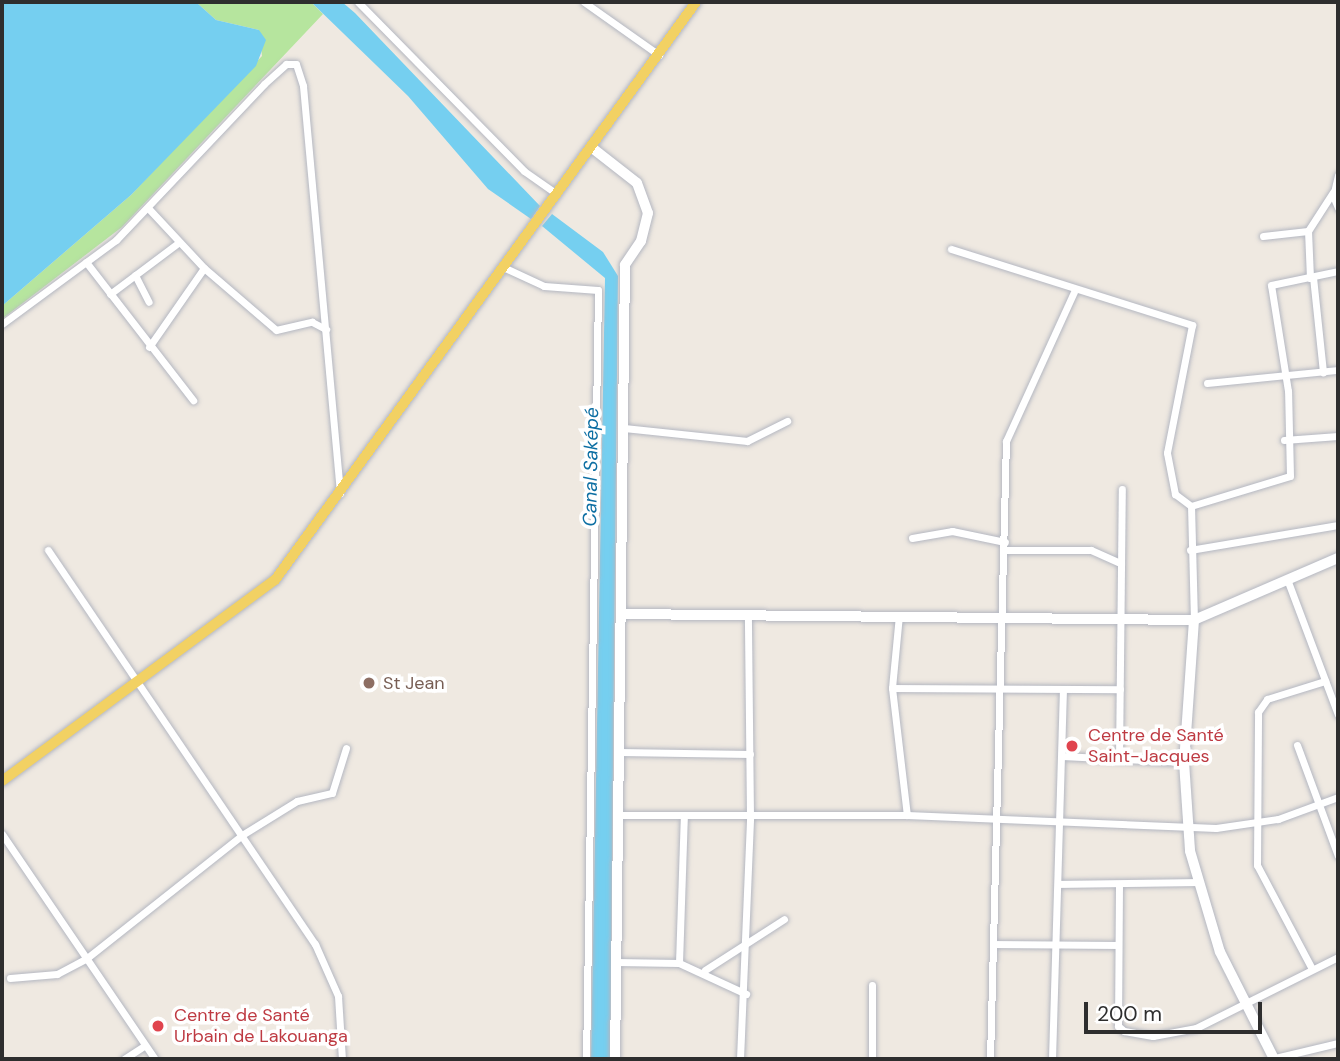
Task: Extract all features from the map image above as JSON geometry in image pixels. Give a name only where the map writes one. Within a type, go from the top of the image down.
[{"type":"main road","points":[[2,781],[275,580],[696,2]]},
{"type":"street","points":[[358,2],[524,171],[554,196]]},
{"type":"street","points":[[584,2],[659,55]]},
{"type":"street","points":[[2,324],[86,262],[149,209],[264,84],[286,64],[296,64],[303,86],[340,493]]},
{"type":"street","points":[[591,147],[637,183],[648,213],[641,241],[625,265],[615,1059]]},
{"type":"street","points":[[1323,372],[1308,231],[1333,192],[1338,175]]},
{"type":"street","points":[[1333,192],[1338,208]]},
{"type":"street","points":[[149,209],[204,268],[276,330],[312,322],[326,329]]},
{"type":"street","points":[[1263,236],[1308,231]]},
{"type":"street","points":[[110,294],[178,243]]},
{"type":"street","points":[[951,248],[1074,292],[1195,328],[1171,411],[1167,453],[1175,494],[1191,506]]},
{"type":"street","points":[[86,262],[149,347],[193,400]]},
{"type":"street","points":[[503,267],[544,286],[598,290],[586,1059]]},
{"type":"street","points":[[149,347],[204,268]]},
{"type":"street","points":[[1191,506],[1288,480],[1284,440],[1284,379],[1271,285],[1338,271]]},
{"type":"street","points":[[135,275],[149,302]]},
{"type":"street","points":[[990,1059],[994,821],[1011,422],[1074,292]]},
{"type":"street","points":[[1207,383],[1284,379],[1338,370]]},
{"type":"street","points":[[624,428],[747,441],[787,421]]},
{"type":"street","points":[[1284,440],[1338,436]]},
{"type":"street","points":[[1119,759],[1117,621],[1122,489]]},
{"type":"street","points":[[1191,506],[1190,550],[1194,620],[1184,762],[1186,826],[1197,882],[1220,952],[1274,1059],[1338,1043]]},
{"type":"street","points":[[1190,550],[1338,525]]},
{"type":"street","points":[[912,538],[952,531],[1005,546],[1091,550],[1118,562]]},
{"type":"street","points":[[48,550],[140,681],[329,973],[342,1020],[342,1059]]},
{"type":"street","points":[[622,614],[1194,620],[1338,558]]},
{"type":"street","points":[[1287,579],[1338,715]]},
{"type":"street","points":[[899,615],[892,688],[907,815]]},
{"type":"street","points":[[740,1059],[746,994],[750,817],[748,617]]},
{"type":"street","points":[[1311,967],[1257,865],[1255,823],[1260,704],[1325,681]]},
{"type":"street","points":[[892,688],[1063,692],[1120,689]]},
{"type":"street","points":[[1052,1059],[1058,945],[1063,692]]},
{"type":"street","points":[[1297,745],[1338,856]]},
{"type":"street","points":[[10,978],[57,974],[87,958],[242,835],[297,801],[332,793],[346,748]]},
{"type":"street","points":[[619,752],[750,754]]},
{"type":"street","points":[[1062,756],[1184,762]]},
{"type":"street","points":[[618,816],[907,815],[1060,824],[1186,826],[1255,823],[1338,797]]},
{"type":"street","points":[[679,963],[684,816]]},
{"type":"street","points":[[2,834],[155,1059]]},
{"type":"street","points":[[1058,884],[1197,882]]},
{"type":"street","points":[[1119,885],[1118,1026],[1124,1031],[1177,1033],[1247,1002],[1311,967],[1338,957]]},
{"type":"street","points":[[705,970],[784,919]]},
{"type":"street","points":[[993,944],[1117,945]]},
{"type":"street","points":[[615,962],[679,963],[705,970],[746,994]]},
{"type":"street","points":[[872,985],[872,1059]]},
{"type":"street","points":[[124,1059],[145,1046]]},
{"type":"green space","points":[[196,2],[311,2],[323,14],[122,227],[2,319],[2,306],[131,195],[262,56],[259,30],[216,20]]},
{"type":"water","points":[[2,2],[196,2],[216,20],[259,30],[266,40],[256,66],[131,195],[2,306]]},
{"type":"water","points":[[311,2],[342,2],[355,13],[540,206],[531,219],[488,189],[408,96]]},
{"type":"water","points":[[552,214],[603,252],[618,276],[610,1059],[591,1059],[605,278],[542,226]]},
{"type":"place","name":"St Jean","points":[[369,683]]},
{"type":"place","name":"Centre de Santé Saint-Jacques","points":[[1072,746]]},
{"type":"place","name":"Centre de Santé Urbain de Lakouanga","points":[[158,1026]]},
{"type":"water label","name":"Canal Saképé","points":[[591,467]]}]
